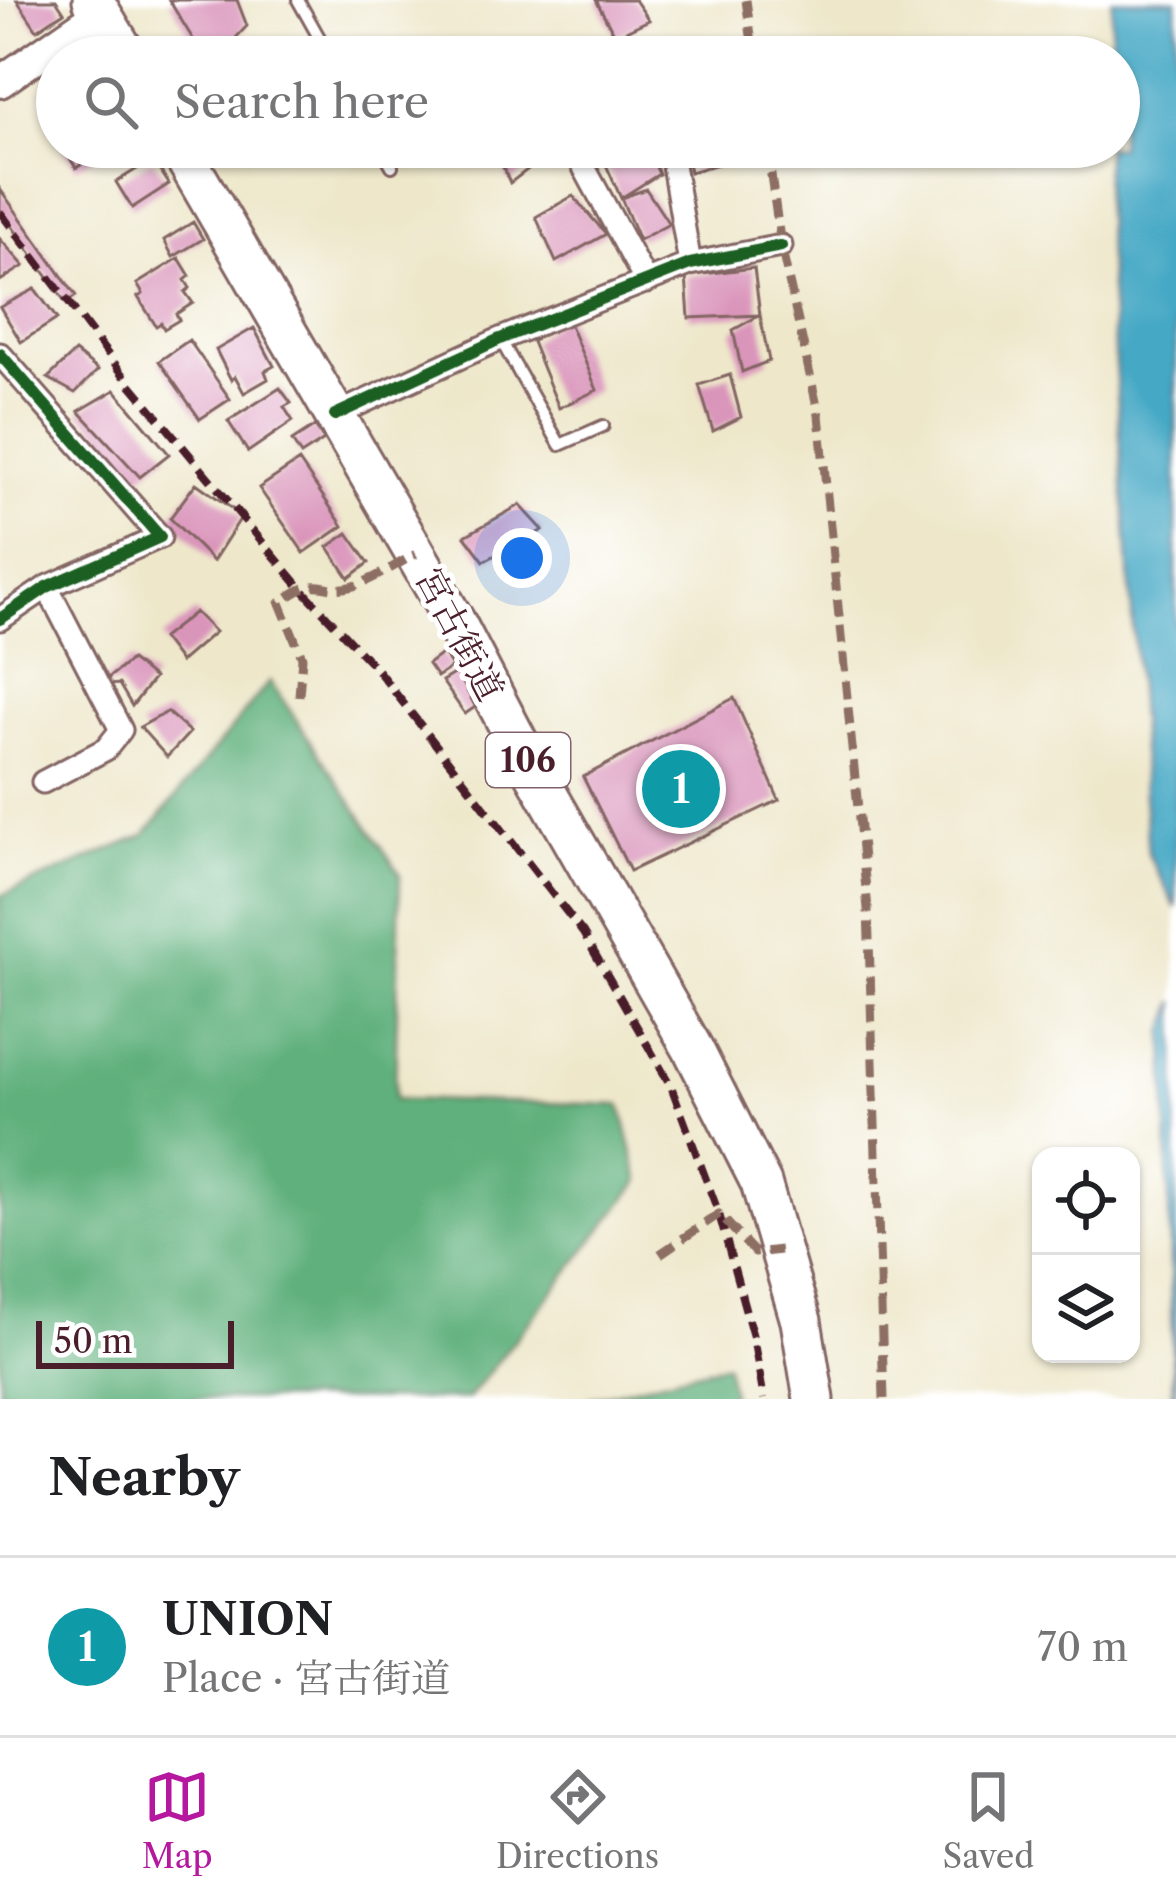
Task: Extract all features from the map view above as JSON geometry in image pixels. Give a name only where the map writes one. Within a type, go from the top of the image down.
[{"type":"highway","points":[[102,4],[117,36]]},
{"type":"highway","name":"宮古街道","points":[[191,168],[446,605],[519,745],[694,1051],[761,1183],[801,1321],[814,1399]]},
{"type":"main road","points":[[60,36],[102,4]]},
{"type":"main road","points":[[0,82],[36,54]]},
{"type":"street","points":[[584,168],[646,281]]},
{"type":"street","points":[[674,168],[690,264]]},
{"type":"street","points":[[335,415],[500,339],[690,264],[781,246]]},
{"type":"street","points":[[0,354],[160,537],[47,586],[0,619]]},
{"type":"street","points":[[44,782],[106,749],[121,730],[47,586]]},
{"type":"lane","points":[[298,0],[318,36]]},
{"type":"lane","points":[[500,339],[560,445],[603,426]]},
{"type":"green space","points":[[270,681],[400,874],[395,1099],[621,1105],[640,1181],[468,1399],[0,1399],[0,896],[145,835]]},
{"type":"green space","points":[[726,1364],[733,1399],[587,1399]]},
{"type":"water","points":[[1112,0],[1176,0],[1176,908],[1148,854],[1104,199],[1105,168],[1140,168],[1140,36],[1111,36]]},
{"type":"water","points":[[1176,1001],[1176,1399],[1173,1399],[1165,1033]]},
{"type":"building","points":[[17,0],[56,0],[64,12],[37,30]]},
{"type":"building","points":[[169,0],[237,0],[247,26],[238,36],[191,36]]},
{"type":"building","points":[[596,0],[635,0],[649,20],[615,36]]},
{"type":"building","points":[[139,168],[159,168],[169,184],[132,208],[116,182]]},
{"type":"building","points":[[503,168],[530,168],[510,183]]},
{"type":"building","points":[[607,168],[656,168],[659,174],[621,198]]},
{"type":"building","points":[[0,189],[76,296],[66,303],[0,209]]},
{"type":"building","points":[[646,189],[669,224],[639,240],[621,198]]},
{"type":"building","points":[[573,196],[606,234],[556,262],[536,217]]},
{"type":"building","points":[[193,222],[203,239],[173,257],[164,240]]},
{"type":"building","points":[[0,239],[24,266],[0,281]]},
{"type":"building","points":[[179,258],[190,276],[185,292],[193,303],[164,329],[161,323],[156,326],[138,297],[143,294],[137,284]]},
{"type":"building","points":[[754,268],[760,315],[689,318],[686,276]]},
{"type":"building","points":[[35,289],[57,319],[21,342],[0,307]]},
{"type":"building","points":[[565,313],[597,390],[559,408],[532,342]]},
{"type":"building","points":[[760,315],[769,361],[742,372],[733,330]]},
{"type":"building","points":[[254,328],[274,366],[265,371],[268,379],[244,393],[235,376],[231,380],[216,350]]},
{"type":"building","points":[[189,340],[230,399],[200,419],[159,361]]},
{"type":"building","points":[[75,352],[98,370],[75,393],[48,378]]},
{"type":"building","points":[[730,375],[741,417],[713,431],[699,385]]},
{"type":"building","points":[[280,388],[291,403],[284,407],[293,421],[248,452],[228,421]]},
{"type":"building","points":[[115,390],[169,454],[140,477],[79,411]]},
{"type":"building","points":[[315,426],[324,440],[301,455],[292,441]]},
{"type":"building","points":[[299,461],[343,526],[304,553],[259,488]]},
{"type":"building","points":[[196,483],[242,516],[213,561],[170,518]]},
{"type":"building","points":[[520,505],[543,530],[484,561],[465,536]]},
{"type":"building","points":[[348,533],[369,563],[349,578],[328,547]]},
{"type":"building","points":[[195,612],[215,632],[180,662],[162,638]]},
{"type":"building","points":[[443,653],[452,667],[437,677],[428,664]]},
{"type":"building","points":[[131,660],[154,678],[132,706],[119,684],[98,686]]},
{"type":"building","points":[[462,669],[484,701],[465,714],[442,681]]},
{"type":"building","points":[[734,698],[779,800],[630,871],[583,777]]},
{"type":"building","points":[[167,712],[190,732],[167,757],[140,727]]},
{"type":"railway","points":[[0,212],[128,381],[300,587],[379,672],[583,933],[671,1086],[719,1214],[753,1337],[764,1399]]},
{"type":"marked path","points":[[746,0],[751,36]]},
{"type":"marked path","points":[[770,168],[781,246],[819,415],[868,909],[884,1399]]},
{"type":"marked path","points":[[299,696],[302,657],[280,603],[313,586],[354,586],[416,554]]},
{"type":"marked path","points":[[660,1254],[719,1214],[755,1253],[780,1250]]},
{"type":"cycle path","points":[[335,415],[500,339],[690,264],[781,246]]},
{"type":"cycle path","points":[[0,354],[160,537],[47,587],[0,619]]},
{"type":"place","name":"UNION","points":[[681,789]]}]
